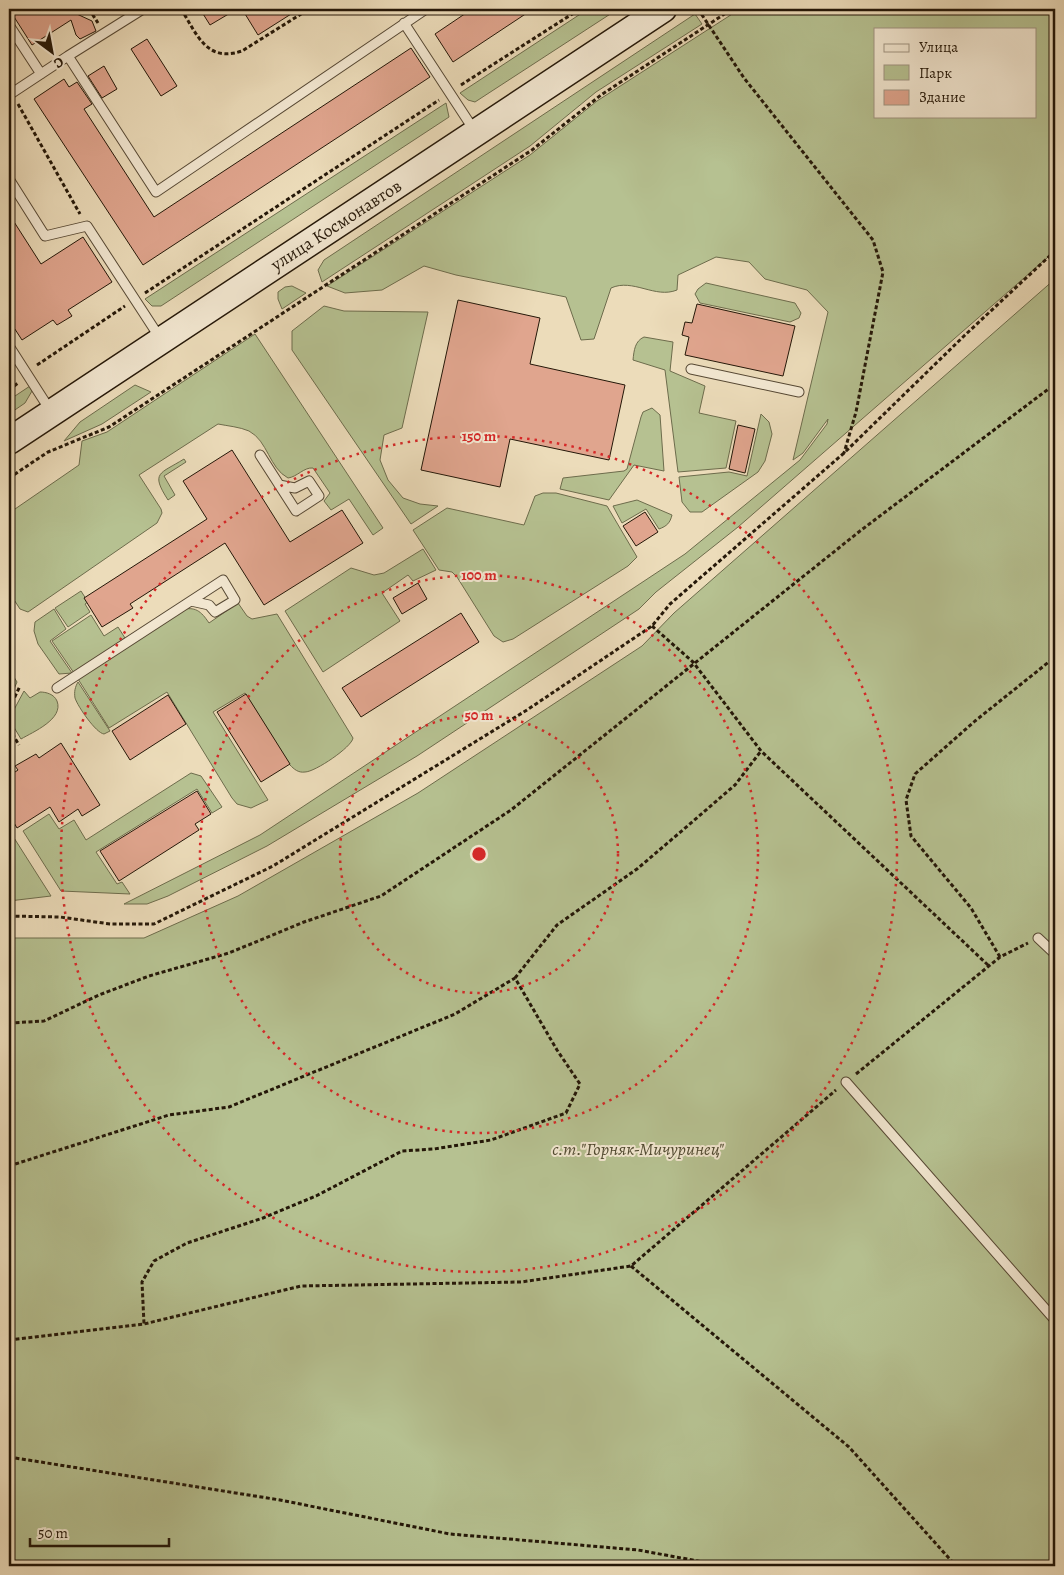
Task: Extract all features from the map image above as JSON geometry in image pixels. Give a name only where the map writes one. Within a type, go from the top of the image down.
[{"type":"main road","name":"улица Космонавтов","points":[[9,441],[663,9]]},
{"type":"lane","points":[[10,94],[143,9]]},
{"type":"lane","points":[[68,56],[156,192],[426,9]]},
{"type":"lane","points":[[404,23],[475,132]]},
{"type":"lane","points":[[9,25],[41,74]]},
{"type":"lane","points":[[9,178],[45,236],[87,226],[162,340]]},
{"type":"lane","points":[[9,346],[12,359],[26,372],[52,412]]},
{"type":"lane","points":[[691,369],[799,392]]},
{"type":"lane","points":[[260,455],[279,485]]},
{"type":"lane","points":[[57,688],[191,600],[222,580],[235,600],[215,612],[209,605],[191,600]]},
{"type":"lane","points":[[1038,938],[1055,954]]},
{"type":"lane","points":[[846,1082],[1055,1320]]},
{"type":"path","points":[[181,9],[204,44],[216,54],[230,55],[242,51],[309,9]]},
{"type":"path","points":[[571,14],[573,9]]},
{"type":"path","points":[[9,390],[17,384],[26,372],[135,299],[449,92],[580,9]]},
{"type":"path","points":[[698,9],[744,78],[873,240],[883,272],[856,412],[844,453]]},
{"type":"path","points":[[9,478],[48,452],[117,422],[532,150],[601,95],[732,9]]},
{"type":"path","points":[[10,94],[87,226]]},
{"type":"path","points":[[9,916],[60,917],[110,924],[154,924],[273,866],[526,710],[652,626],[670,604],[844,453],[964,336],[1055,251]]},
{"type":"path","points":[[9,1023],[44,1021],[99,994],[149,976],[229,953],[304,922],[381,896],[511,810],[860,531],[1055,384]]},
{"type":"path","points":[[652,626],[694,662],[761,751],[990,966]]},
{"type":"path","points":[[1000,957],[971,908],[911,836],[906,800],[915,774],[975,721],[1055,657]]},
{"type":"path","points":[[9,709],[20,686]]},
{"type":"path","points":[[9,728],[19,746]]},
{"type":"path","points":[[9,1166],[169,1115],[229,1107],[454,1014],[515,978],[557,925],[637,868],[684,829],[735,785],[761,751]]},
{"type":"path","points":[[9,1340],[144,1324],[301,1286],[521,1282],[630,1266],[846,1082],[1000,957],[1038,938]]},
{"type":"path","points":[[144,1324],[142,1282],[154,1261],[187,1243],[264,1218],[316,1196],[402,1151],[434,1149],[491,1140],[566,1113],[580,1084],[557,1050],[515,978]]},
{"type":"path","points":[[630,1266],[849,1447],[956,1566]]},
{"type":"path","points":[[9,1458],[280,1500],[450,1534],[638,1550],[725,1566]]},
{"type":"green space","points":[[588,9],[618,9],[475,102],[468,100],[460,93]]},
{"type":"green space","points":[[740,9],[1055,9],[1055,251],[738,527],[656,592],[639,609],[417,756],[267,846],[168,896],[147,904],[124,904],[260,835],[685,554],[800,460],[827,424],[828,419],[803,453],[793,460],[828,312],[807,290],[765,279],[749,262],[716,257],[678,275],[677,290],[669,292],[652,291],[628,285],[611,288],[594,339],[581,340],[566,297],[456,275],[424,266],[382,290],[345,293],[327,286],[530,155],[597,101]]},
{"type":"green space","points":[[695,14],[702,24],[596,92],[530,146],[322,282],[318,270],[324,260]]},
{"type":"green space","points":[[446,103],[449,117],[161,306],[152,306],[145,299]]},
{"type":"green space","name":"с.т.\"Горняк-Мичуринец\"","points":[[1055,279],[1055,1566],[9,1566],[9,938],[144,938],[238,896],[418,793],[642,646],[674,613]]},
{"type":"green space","points":[[706,283],[795,303],[801,313],[799,318],[790,322],[700,303],[695,294]]},
{"type":"green space","points":[[292,286],[306,293],[282,309],[278,299],[278,292],[285,287]]},
{"type":"green space","points":[[324,306],[344,311],[428,312],[402,428],[384,435],[380,460],[388,480],[403,498],[420,504],[438,506],[411,524],[292,350],[292,331]]},
{"type":"green space","points":[[255,334],[383,528],[373,535],[349,499],[331,510],[324,501],[330,493],[313,468],[288,478],[277,468],[255,435],[249,431],[218,424],[139,475],[161,509],[162,513],[157,523],[28,612],[20,609],[9,592],[9,507],[15,509],[79,465],[82,441],[107,432]]},
{"type":"green space","points":[[644,337],[673,342],[670,371],[705,386],[699,413],[736,421],[726,468],[678,472],[665,370],[633,360],[637,343]]},
{"type":"green space","points":[[135,385],[151,392],[102,424],[64,441],[80,422]]},
{"type":"green space","points":[[30,386],[32,391],[25,403],[9,414],[9,400]]},
{"type":"green space","points":[[652,408],[660,415],[664,471],[634,465],[609,500],[560,489],[563,478],[624,471],[627,469],[643,412]]},
{"type":"green space","points":[[761,414],[769,422],[772,434],[765,461],[758,472],[702,512],[690,512],[682,502],[679,477],[729,472],[747,476]]},
{"type":"green space","points":[[184,459],[186,462],[164,476],[175,495],[168,500],[160,484],[160,475]]},
{"type":"green space","points":[[543,493],[556,493],[607,506],[637,557],[628,566],[513,639],[503,642],[494,636],[457,577],[452,572],[439,570],[413,530],[447,508],[524,525],[535,496]]},
{"type":"green space","points":[[637,500],[672,515],[669,522],[659,529],[646,509],[622,523],[613,506]]},
{"type":"green space","points":[[423,549],[436,570],[413,581],[408,575],[382,593],[400,621],[323,672],[285,611],[351,568],[374,575],[384,573]]},
{"type":"green space","points":[[81,591],[88,602],[85,604],[90,612],[68,627],[55,608]]},
{"type":"green space","points":[[238,603],[247,616],[252,619],[277,614],[353,738],[340,753],[324,764],[310,771],[300,772],[290,765],[245,693],[213,712],[268,800],[251,808],[237,804],[232,798],[167,692],[109,728],[78,679],[181,610],[197,610],[209,623]]},
{"type":"green space","points":[[54,609],[66,629],[50,641],[72,673],[59,674],[38,644],[34,631],[35,622]]},
{"type":"green space","points":[[91,615],[104,636],[118,627],[125,638],[74,673],[52,641]]},
{"type":"green space","points":[[9,669],[17,682],[9,701]]},
{"type":"green space","points":[[78,682],[110,731],[104,734],[101,733],[83,713],[75,698]]},
{"type":"green space","points":[[24,691],[30,698],[40,692],[50,694],[56,699],[58,708],[52,719],[40,729],[21,739],[9,719]]},
{"type":"green space","points":[[191,773],[201,776],[222,807],[212,813],[197,789],[96,852],[117,884],[122,882],[130,894],[61,891],[23,831],[49,814],[59,829],[74,820],[86,840]]},
{"type":"green space","points":[[9,830],[51,896],[9,901]]},
{"type":"building","points":[[9,9],[66,9],[92,21],[96,31],[80,39],[76,35],[71,20],[32,45]]},
{"type":"building","points":[[200,9],[237,9],[210,25]]},
{"type":"building","points":[[242,9],[299,9],[258,35]]},
{"type":"building","points":[[472,9],[533,9],[453,62],[435,34]]},
{"type":"building","points":[[147,39],[177,86],[161,96],[131,49]]},
{"type":"building","points":[[411,48],[430,77],[143,265],[34,99],[64,79],[69,87],[77,82],[92,104],[84,109],[154,217]]},
{"type":"building","points":[[104,66],[117,89],[102,98],[88,76]]},
{"type":"building","points":[[9,214],[41,264],[83,237],[112,282],[68,310],[72,316],[57,325],[53,320],[22,340],[9,320]]},
{"type":"building","points":[[458,300],[540,318],[530,364],[625,385],[609,460],[510,439],[500,487],[421,470]]},
{"type":"building","points":[[697,304],[795,326],[783,376],[685,355],[689,337],[682,335],[685,322],[692,323]]},
{"type":"building","points":[[738,425],[755,429],[745,473],[729,469]]},
{"type":"building","points":[[232,450],[290,542],[342,510],[363,543],[264,605],[225,543],[130,604],[133,608],[102,627],[84,598],[207,519],[183,481]]},
{"type":"building","points":[[645,512],[658,532],[636,546],[623,526]]},
{"type":"building","points":[[418,583],[427,599],[402,614],[393,598]]},
{"type":"building","points":[[461,613],[479,642],[361,717],[342,688]]},
{"type":"building","points":[[246,694],[290,764],[261,782],[217,712]]},
{"type":"building","points":[[168,695],[186,724],[130,760],[112,731]]},
{"type":"building","points":[[61,743],[100,805],[82,816],[78,809],[59,822],[50,807],[17,828],[9,814],[9,776],[18,770],[15,766],[36,754],[39,758]]},
{"type":"building","points":[[197,791],[211,814],[195,824],[199,830],[119,881],[100,851]]}]
